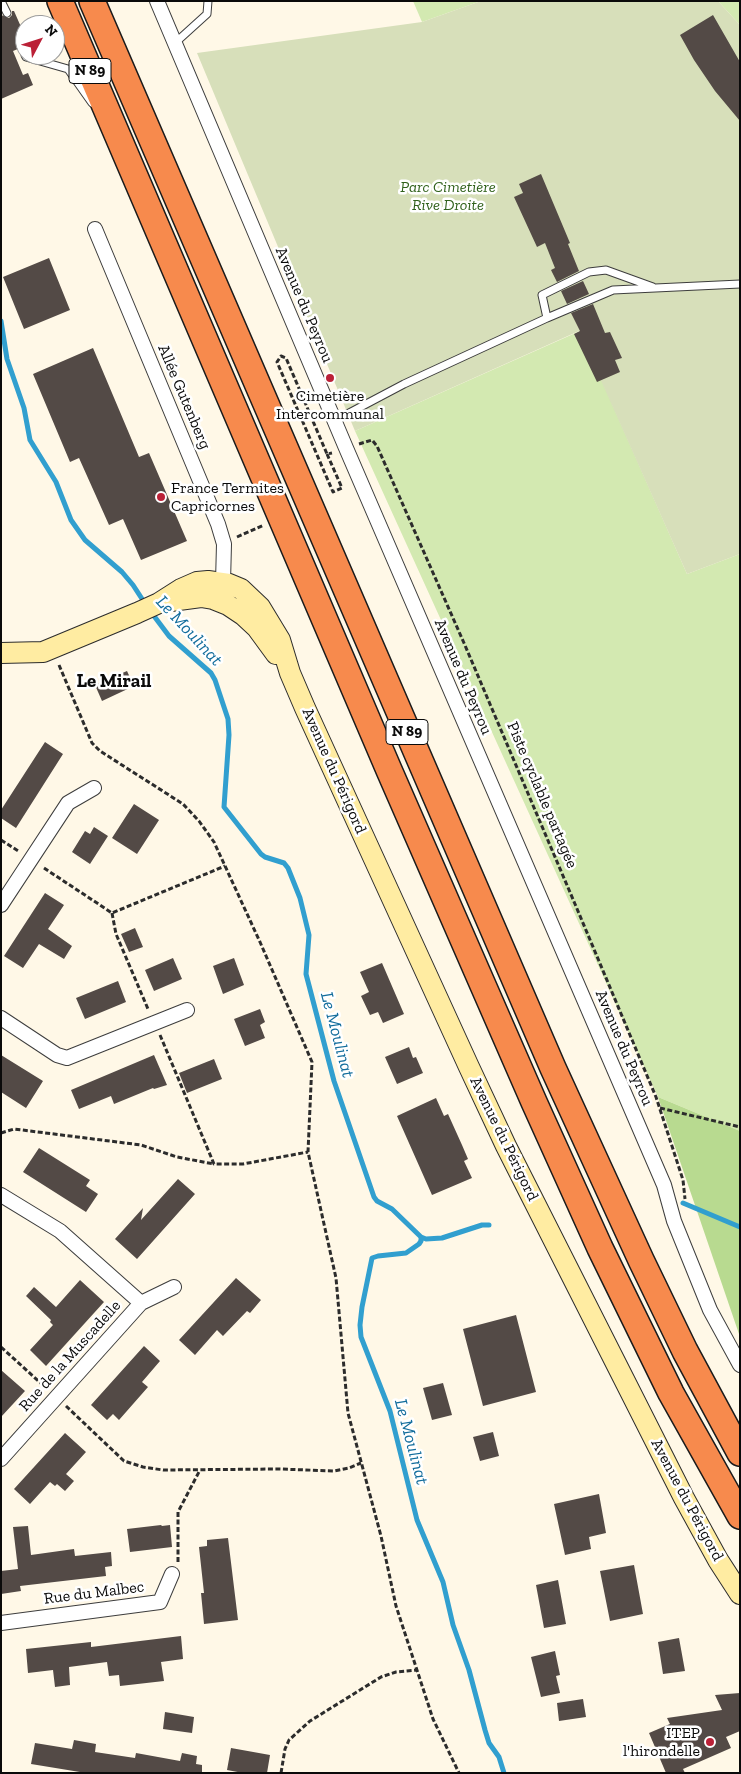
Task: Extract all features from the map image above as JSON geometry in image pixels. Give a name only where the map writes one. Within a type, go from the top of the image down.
[{"type":"highway","name":"N 89","points":[[60,1],[389,770],[569,1179],[600,1248],[671,1393],[740,1516]]},
{"type":"highway","name":"N 89","points":[[92,1],[557,1076],[685,1352],[740,1454]]},
{"type":"street","name":"Avenue du Peyrou","points":[[157,1],[334,421],[660,1176],[674,1221],[710,1310],[740,1365]]},
{"type":"street","name":"Allée Gutenberg","points":[[95,228],[218,524],[224,544],[223,582]]},
{"type":"street","name":"Avenue du Périgord","points":[[1,653],[43,652],[52,649],[159,603],[196,582],[208,580],[223,582],[241,589],[260,607],[280,640],[290,673],[506,1146],[688,1505],[718,1560],[740,1594]]},
{"type":"street","points":[[185,598],[202,592],[216,591],[223,582]]},
{"type":"street","points":[[223,582],[222,589],[224,595],[232,608]]},
{"type":"street","name":"Avenue du Périgord","points":[[159,603],[201,597],[214,599],[232,608],[257,628],[290,673]]},
{"type":"street","points":[[1,905],[68,803],[94,788]]},
{"type":"street","points":[[1,1018],[57,1055],[67,1058],[187,1010]]},
{"type":"street","points":[[1,1195],[60,1231],[141,1304]]},
{"type":"street","name":"Rue de la Muscadelle","points":[[1,1459],[141,1304],[174,1287]]},
{"type":"street","name":"Rue du Malbec","points":[[1,1623],[160,1602],[172,1574]]},
{"type":"lane","points":[[1,1],[7,13]]},
{"type":"lane","points":[[175,44],[207,14],[208,1]]},
{"type":"lane","points":[[54,65],[68,69],[119,140]]},
{"type":"lane","points":[[547,318],[542,294],[590,272],[606,270],[656,288]]},
{"type":"lane","points":[[334,421],[404,384],[547,318],[613,290],[740,284]]},
{"type":"path","points":[[280,356],[286,358],[327,454],[342,488],[333,492],[276,362],[280,356]]},
{"type":"path","name":"Piste cyclable partagée","points":[[346,448],[372,440],[377,446],[568,886],[659,1108],[683,1180],[684,1191]]},
{"type":"path","points":[[327,454],[346,448]]},
{"type":"path","points":[[224,544],[266,524]]},
{"type":"path","points":[[52,649],[92,743],[100,751],[183,804],[209,835],[260,942],[312,1062],[308,1152],[336,1278],[348,1413],[381,1536],[396,1606],[433,1719],[459,1773]]},
{"type":"path","points":[[1,840],[112,913],[116,934],[214,1164]]},
{"type":"path","points":[[112,913],[225,866]]},
{"type":"path","points":[[659,1108],[740,1127]]},
{"type":"path","points":[[1,1133],[14,1129],[141,1145],[176,1157],[214,1164],[243,1164],[308,1152]]},
{"type":"path","points":[[1,1347],[124,1461],[143,1467],[163,1470],[280,1469],[334,1471],[361,1463]]},
{"type":"path","points":[[172,1574],[179,1561],[178,1512],[200,1470]]},
{"type":"path","points":[[281,1773],[285,1749],[289,1740],[310,1721],[381,1677],[396,1672],[417,1670]]},
{"type":"green space","points":[[413,1],[481,1],[422,22]]},
{"type":"green space","name":"Parc Cimetière Rive Droite","points":[[481,1],[718,1],[740,25],[740,554],[687,574],[579,331],[355,431],[197,53],[422,22]]},
{"type":"green space","points":[[718,1],[740,1],[740,25]]},
{"type":"green space","points":[[580,331],[687,574],[740,554],[740,1131],[658,1097],[355,431]]},
{"type":"green space","points":[[658,1097],[740,1131],[739,1334]]},
{"type":"building","points":[[12,11],[14,11],[16,15],[15,50],[13,51],[15,65],[19,65],[23,75],[28,73],[33,85],[1,99],[1,15],[9,18],[12,15]]},
{"type":"building","points":[[713,15],[740,62],[740,121],[715,91],[680,35]]},
{"type":"building","points":[[541,174],[570,243],[568,244],[579,271],[557,282],[551,270],[555,268],[545,243],[537,247],[514,197],[523,193],[519,184]]},
{"type":"building","points":[[49,258],[70,310],[24,329],[3,277]]},
{"type":"building","points":[[583,281],[589,294],[567,304],[561,291]]},
{"type":"building","points":[[593,304],[605,333],[610,332],[622,358],[615,360],[620,372],[597,382],[574,334],[580,331],[571,313]]},
{"type":"building","points":[[93,348],[139,457],[149,453],[187,541],[141,560],[123,519],[109,525],[79,458],[70,462],[33,374]]},
{"type":"building","points":[[127,671],[134,686],[102,701],[95,685]]},
{"type":"building","points":[[45,742],[63,754],[16,828],[1,818],[1,810]]},
{"type":"building","points":[[134,804],[159,820],[137,854],[112,838]]},
{"type":"building","points":[[94,827],[108,836],[90,864],[72,852],[85,831],[90,834]]},
{"type":"building","points":[[45,893],[64,905],[48,929],[72,946],[64,959],[39,944],[23,968],[4,956]]},
{"type":"building","points":[[135,928],[143,947],[129,952],[121,934]]},
{"type":"building","points":[[173,958],[182,979],[154,991],[145,970]]},
{"type":"building","points":[[234,958],[244,985],[223,994],[213,966]]},
{"type":"building","points":[[382,963],[404,1014],[383,1023],[378,1012],[370,1015],[361,996],[369,992],[360,972]]},
{"type":"building","points":[[118,981],[126,1002],[85,1019],[76,998]]},
{"type":"building","points":[[260,1009],[265,1022],[260,1025],[265,1038],[245,1046],[234,1019]]},
{"type":"building","points":[[409,1047],[413,1058],[416,1057],[423,1073],[397,1084],[385,1057]]},
{"type":"building","points":[[1,1055],[43,1081],[26,1108],[1,1092]]},
{"type":"building","points":[[154,1055],[167,1085],[153,1088],[114,1104],[111,1096],[79,1109],[71,1090]]},
{"type":"building","points":[[214,1059],[222,1079],[187,1093],[179,1073]]},
{"type":"building","points":[[436,1098],[444,1116],[448,1114],[462,1145],[468,1159],[464,1161],[472,1178],[432,1195],[397,1116]]},
{"type":"building","points":[[39,1148],[90,1180],[86,1186],[98,1194],[86,1212],[23,1172]]},
{"type":"building","points":[[178,1179],[195,1194],[137,1259],[115,1239],[143,1208],[141,1220]]},
{"type":"building","points":[[236,1278],[261,1300],[250,1313],[247,1311],[223,1336],[217,1330],[195,1355],[179,1340]]},
{"type":"building","points":[[80,1280],[104,1302],[46,1366],[30,1350],[53,1325],[50,1322],[51,1320],[26,1296],[34,1287],[56,1307]]},
{"type":"building","points":[[516,1315],[536,1392],[483,1406],[463,1329]]},
{"type":"building","points":[[144,1346],[160,1361],[142,1382],[148,1387],[119,1420],[113,1414],[107,1420],[91,1405]]},
{"type":"building","points":[[1,1370],[25,1391],[1,1417]]},
{"type":"building","points":[[443,1383],[452,1415],[432,1420],[423,1388]]},
{"type":"building","points":[[493,1432],[499,1456],[480,1461],[473,1437]]},
{"type":"building","points":[[65,1433],[86,1452],[66,1474],[74,1481],[65,1491],[57,1484],[55,1486],[50,1482],[30,1504],[14,1489]]},
{"type":"building","points":[[599,1494],[606,1533],[589,1537],[591,1549],[565,1555],[554,1504]]},
{"type":"building","points":[[170,1525],[172,1547],[130,1552],[127,1529]]},
{"type":"building","points":[[28,1526],[31,1555],[74,1549],[75,1556],[111,1552],[112,1566],[105,1567],[106,1576],[20,1586],[21,1591],[1,1594],[1,1571],[18,1569],[13,1527]]},
{"type":"building","points":[[228,1538],[238,1620],[204,1624],[201,1593],[204,1593],[199,1547],[207,1546],[207,1540]]},
{"type":"building","points":[[634,1565],[643,1614],[610,1621],[600,1571]]},
{"type":"building","points":[[558,1580],[566,1624],[544,1628],[536,1585]]},
{"type":"building","points":[[181,1636],[183,1659],[161,1662],[164,1681],[120,1686],[119,1675],[109,1676],[107,1662],[69,1667],[70,1685],[55,1687],[53,1670],[28,1673],[26,1649],[91,1642],[91,1647]]},
{"type":"building","points":[[679,1638],[685,1671],[663,1674],[658,1642]]},
{"type":"building","points":[[555,1651],[560,1675],[556,1676],[560,1693],[541,1697],[531,1657]]},
{"type":"building","points":[[740,1693],[740,1731],[726,1737],[731,1748],[683,1769],[685,1773],[666,1773],[649,1733],[670,1724],[667,1718],[722,1710],[715,1695]]},
{"type":"building","points":[[583,1699],[586,1717],[559,1721],[557,1703]]},
{"type":"building","points":[[165,1712],[194,1717],[192,1733],[163,1729]]},
{"type":"building","points":[[74,1740],[96,1744],[95,1752],[135,1758],[136,1753],[180,1761],[182,1753],[197,1756],[196,1764],[202,1765],[202,1773],[86,1773],[31,1764],[35,1743],[72,1749]]},
{"type":"building","points":[[231,1748],[270,1755],[267,1773],[243,1773],[227,1770]]},
{"type":"waterway","name":"Le Moulinat","points":[[1,321],[7,359],[24,408],[30,440],[56,482],[71,520],[85,540],[122,572],[146,605]]},
{"type":"waterway","name":"Le Moulinat","points":[[151,612],[169,636],[211,673],[215,680],[228,719],[229,735],[224,807],[261,854],[284,863],[288,868],[300,898],[309,935],[306,974],[334,1081],[374,1197],[377,1201],[392,1209],[421,1237],[426,1239],[442,1238],[482,1225],[489,1225]]},
{"type":"waterway","points":[[683,1203],[740,1227]]},
{"type":"waterway","name":"Le Moulinat","points":[[421,1237],[419,1244],[406,1253],[372,1258],[362,1307],[361,1337],[390,1411],[417,1520],[443,1582],[453,1625],[469,1670],[489,1743],[499,1757],[504,1773]]},
{"type":"place","name":"Cimetière Intercommunal","points":[[330,378]]},
{"type":"place","name":"France Termites Capricornes","points":[[161,497]]},
{"type":"place","name":"ITEP l'hirondelle","points":[[710,1742]]},
{"type":"district","name":"Le Mirail","points":[[114,682]]}]
